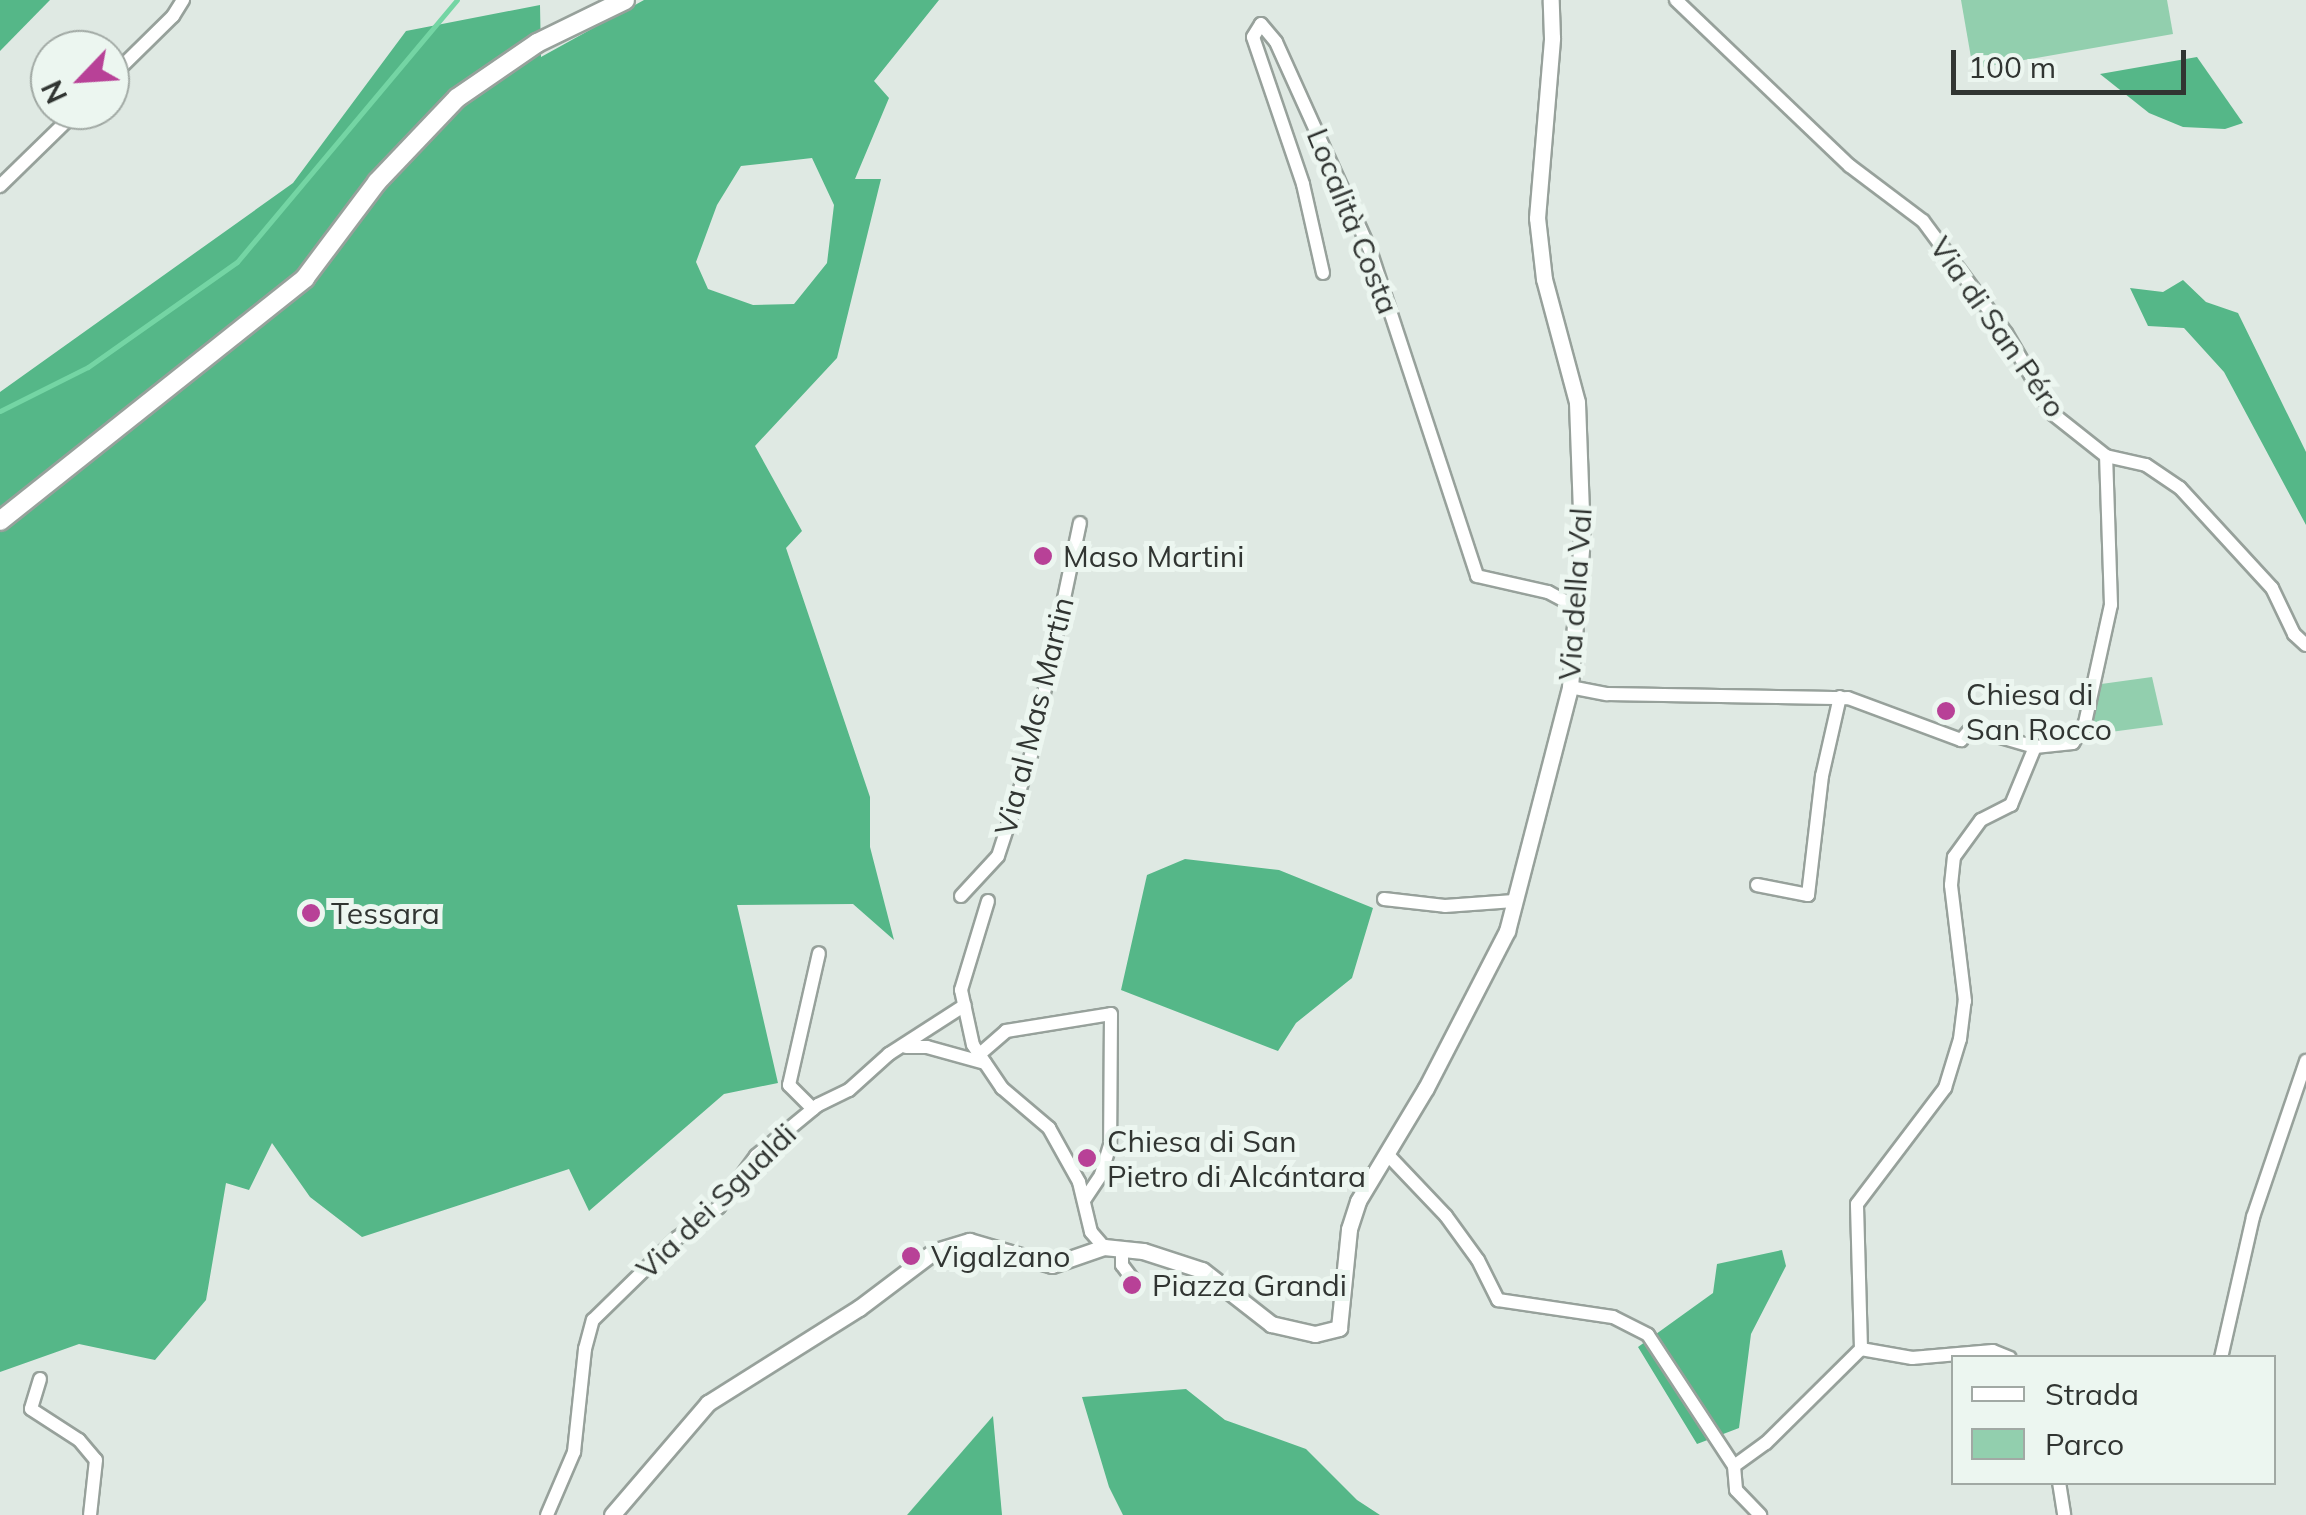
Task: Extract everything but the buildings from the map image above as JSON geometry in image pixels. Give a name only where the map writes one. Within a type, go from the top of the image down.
[{"type":"main road","points":[[0,521],[305,278],[377,182],[456,98],[537,43],[625,0]]},
{"type":"street","points":[[130,59],[174,16],[183,0]]},
{"type":"street","name":"Via della Val","points":[[1122,1252],[1142,1252],[1202,1270],[1271,1324],[1315,1334],[1339,1328],[1349,1229],[1358,1201],[1388,1155],[1507,931],[1570,687],[1582,522],[1577,402],[1544,279],[1537,218],[1552,38],[1551,0]]},
{"type":"street","name":"Via di San Péro","points":[[1676,0],[1850,166],[1923,221],[2006,332],[2052,414],[2106,456]]},
{"type":"street","name":"Località Costa","points":[[1323,272],[1303,184],[1253,37],[1261,24],[1282,56],[1370,250],[1478,576],[1548,592],[1576,607]]},
{"type":"street","points":[[0,186],[57,130]]},
{"type":"street","points":[[1570,687],[1608,694],[1840,698],[1961,740],[1970,731],[1980,730],[2035,747],[2073,743],[2086,723],[2111,606],[2106,456],[2146,465],[2180,488],[2272,588],[2294,634],[2305,641]]},
{"type":"street","name":"Via al Mas Martin","points":[[961,896],[998,856],[1031,755],[1080,522]]},
{"type":"street","points":[[1756,885],[1808,895],[1822,776],[1840,698]]},
{"type":"street","points":[[1734,1466],[1766,1442],[1861,1348],[1858,1204],[1945,1088],[1960,1039],[1965,1001],[1951,884],[1954,857],[1981,820],[2010,804],[2035,747]]},
{"type":"street","points":[[1384,898],[1445,906],[1514,902]]},
{"type":"street","points":[[988,901],[964,974],[964,1006],[973,1046],[1002,1088],[1049,1128],[1085,1199]]},
{"type":"street","name":"Via dei Sgualdi","points":[[813,1108],[788,1084],[819,953]]},
{"type":"street","name":"Via dei Sgualdi","points":[[547,1515],[574,1452],[586,1349],[594,1320],[677,1238],[719,1207],[756,1156],[813,1108],[849,1090],[888,1054],[904,1048],[964,1006]]},
{"type":"street","points":[[983,1058],[1006,1032],[1111,1014],[1110,1144],[1101,1174],[1085,1199],[1084,1216],[1104,1247]]},
{"type":"street","points":[[904,1048],[927,1046],[983,1058]]},
{"type":"street","points":[[2221,1355],[2253,1217],[2306,1061]]},
{"type":"street","points":[[1388,1155],[1446,1216],[1478,1260],[1498,1300],[1612,1318],[1648,1335],[1734,1466],[1736,1490],[1760,1515]]},
{"type":"street","points":[[612,1515],[708,1403],[859,1308],[933,1252],[969,1241],[1052,1265],[1104,1247],[1122,1252],[1122,1265],[1135,1282]]},
{"type":"street","points":[[1861,1348],[1912,1358],[1951,1355]]},
{"type":"street","points":[[1952,1355],[2002,1355]]},
{"type":"street","points":[[40,1379],[31,1409],[79,1440],[96,1460],[90,1515]]},
{"type":"street","points":[[2059,1485],[2064,1515]]},
{"type":"green space","points":[[0,0],[50,0],[0,51]]},
{"type":"green space","points":[[644,0],[939,0],[874,81],[889,98],[855,179],[881,179],[837,358],[755,446],[802,531],[786,548],[870,797],[870,847],[894,940],[853,904],[737,905],[778,1083],[724,1094],[589,1211],[569,1169],[362,1237],[310,1197],[272,1143],[249,1190],[226,1183],[206,1300],[155,1360],[79,1344],[0,1372],[0,392],[293,183],[406,31],[540,5],[541,57]],"holes":[[[812,158],[834,205],[827,263],[794,304],[753,305],[708,289],[696,262],[717,205],[741,166]]]},
{"type":"green space","points":[[1961,0],[2167,0],[2173,34],[1973,69]]},
{"type":"green space","points":[[2197,57],[2243,123],[2225,129],[2183,127],[2149,113],[2100,74]]},
{"type":"green space","points":[[2183,280],[2206,302],[2238,313],[2306,452],[2306,525],[2224,372],[2184,328],[2148,326],[2130,288],[2163,292]]},
{"type":"green space","points":[[2152,677],[2163,725],[2088,735],[2094,685]]},
{"type":"green space","points":[[1185,859],[1279,870],[1373,908],[1352,978],[1296,1023],[1278,1051],[1121,990],[1147,875]]},
{"type":"green space","points":[[1782,1250],[1786,1266],[1751,1334],[1739,1428],[1697,1444],[1638,1347],[1713,1293],[1717,1264]]},
{"type":"green space","points":[[1186,1389],[1225,1420],[1306,1449],[1357,1500],[1380,1515],[1123,1515],[1109,1487],[1082,1397]]},
{"type":"green space","points":[[993,1416],[1002,1515],[907,1515]]},
{"type":"waterway","points":[[0,411],[88,367],[237,262],[457,0]]},
{"type":"place","name":"Maso Martini","points":[[1043,556]]},
{"type":"place","name":"Chiesa di San Rocco","points":[[1946,711]]},
{"type":"place","name":"Tessara","points":[[311,913]]},
{"type":"place","name":"Chiesa di San Pietro di Alcántara","points":[[1087,1158]]},
{"type":"place","name":"Vigalzano","points":[[911,1256]]},
{"type":"place","name":"Piazza Grandi","points":[[1132,1285]]}]
